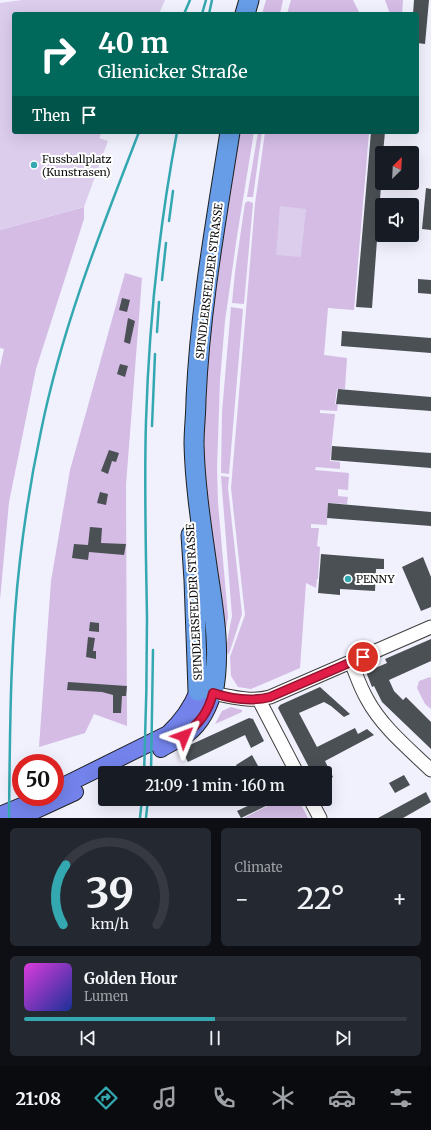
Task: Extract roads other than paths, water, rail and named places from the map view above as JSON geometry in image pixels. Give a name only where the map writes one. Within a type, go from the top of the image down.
[{"type":"highway","points":[[246,12],[249,0]]},
{"type":"highway","points":[[257,12],[260,0]]},
{"type":"highway","name":"SPINDLERSFELDER STRASSE","points":[[206,692],[194,580],[185,444],[187,393],[195,287],[220,134]]},
{"type":"highway","name":"SPINDLERSFELDER STRASSE","points":[[206,692],[216,681],[217,658],[213,607],[198,504],[194,444],[198,363],[205,289],[230,134]]},
{"type":"main road","points":[[126,766],[184,736],[198,724],[206,713],[206,692]]},
{"type":"main road","points":[[64,786],[168,734],[180,723],[206,692]]},
{"type":"main road","points":[[19,818],[98,780]]},
{"type":"main road","points":[[0,815],[20,806]]},
{"type":"street","points":[[206,692],[236,698],[259,700],[270,697],[431,628]]},
{"type":"street","points":[[351,662],[363,692],[375,712],[393,734],[431,770]]},
{"type":"street","points":[[259,700],[293,766]]},
{"type":"street","points":[[314,806],[320,818]]},
{"type":"railway","points":[[185,12],[190,0]]},
{"type":"railway","points":[[203,12],[206,0]]},
{"type":"railway","points":[[209,12],[212,0]]},
{"type":"railway","points":[[9,818],[11,689],[14,624],[22,544],[29,495],[41,431],[50,392],[71,317],[97,242],[138,134]]},
{"type":"railway","points":[[144,766],[147,657],[145,519],[147,385],[152,312],[160,240],[177,134]]},
{"type":"railway","points":[[169,221],[173,191]]},
{"type":"railway","points":[[162,280],[166,243]]},
{"type":"railway","points":[[157,332],[159,302]]},
{"type":"railway","points":[[152,426],[155,354]]},
{"type":"railway","points":[[151,766],[153,650]]},
{"type":"railway","points":[[140,818],[141,806]]},
{"type":"railway","points":[[146,818],[147,806]]},
{"type":"place","name":"Fussballplatz (Kunstrasen)","points":[[34,165]]},
{"type":"place","name":"PENNY","points":[[348,579]]}]
